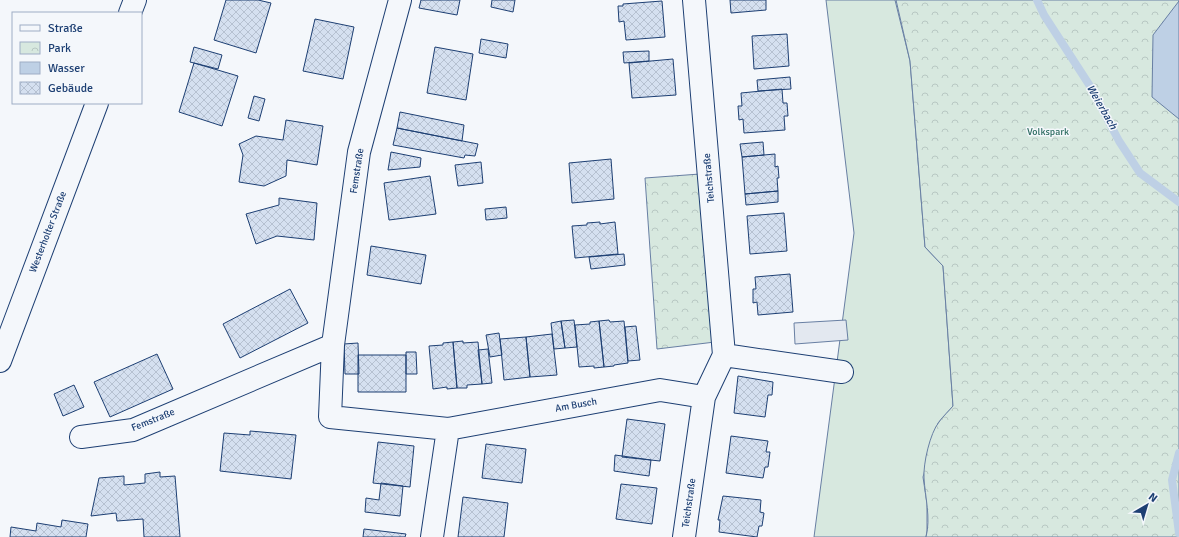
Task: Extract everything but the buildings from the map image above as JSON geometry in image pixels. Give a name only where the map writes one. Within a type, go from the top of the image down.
[{"type":"street","points":[[130,12],[135,0]]},
{"type":"street","name":"Femstraße","points":[[330,417],[332,345],[359,152],[400,0]]},
{"type":"street","name":"Teichstraße","points":[[684,537],[704,397],[724,355],[694,0]]},
{"type":"street","name":"Westerholter Straße","points":[[0,361],[97,104]]},
{"type":"street","name":"Femstraße","points":[[81,437],[132,430],[332,345]]},
{"type":"street","points":[[724,355],[842,372]]},
{"type":"street","name":"Am Busch","points":[[330,417],[448,429],[660,390],[704,397]]},
{"type":"street","points":[[432,537],[448,429]]},
{"type":"green space","points":[[826,0],[895,0],[910,61],[925,247],[943,266],[953,406],[938,423],[923,477],[927,504],[926,537],[814,537],[854,233]]},
{"type":"green space","name":"Volkspark","points":[[896,0],[1179,0],[1179,537],[926,537],[928,515],[924,472],[926,457],[930,441],[936,427],[953,406],[943,266],[925,247],[910,61]]},
{"type":"green space","points":[[700,174],[715,342],[657,349],[645,178]]},
{"type":"shaded area","points":[[846,320],[848,340],[795,344],[794,323]]},
{"type":"water","points":[[1179,1],[1179,119],[1152,97],[1153,35]]},
{"type":"waterway","name":"Weierbach","points":[[1037,0],[1044,15],[1090,86],[1119,141],[1140,173],[1179,202]]},
{"type":"waterway","name":"Weierbach","points":[[1179,453],[1172,480],[1179,533]]}]
